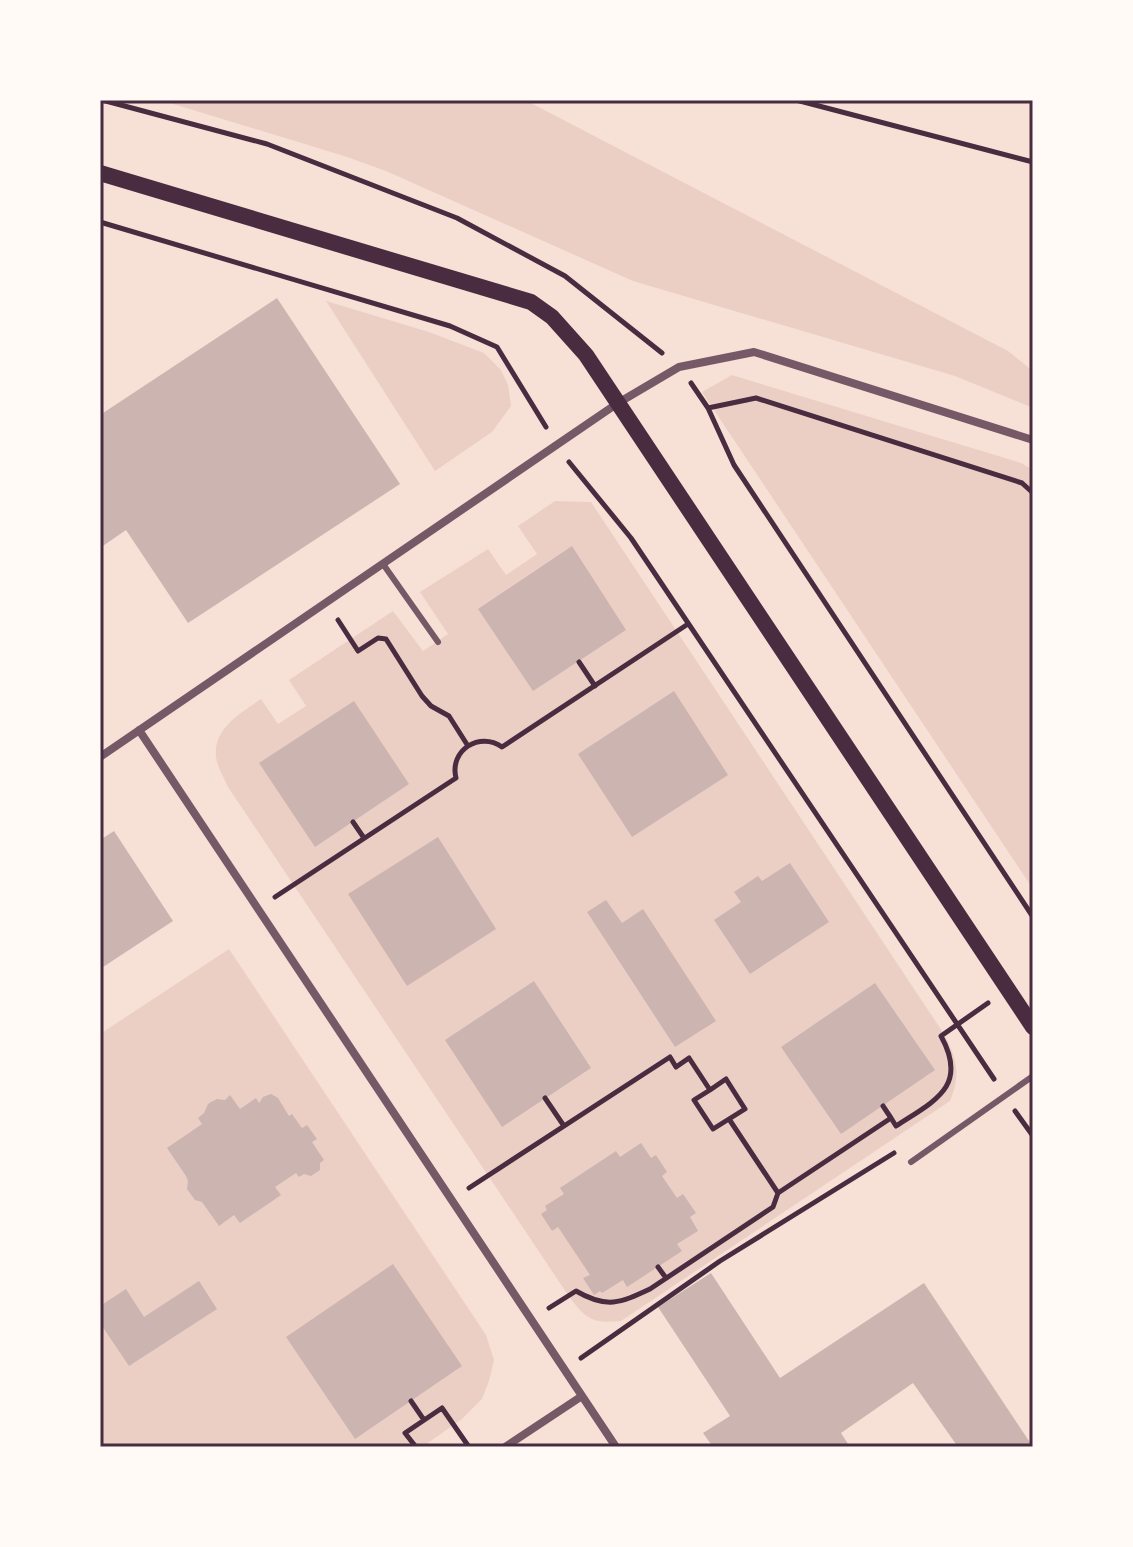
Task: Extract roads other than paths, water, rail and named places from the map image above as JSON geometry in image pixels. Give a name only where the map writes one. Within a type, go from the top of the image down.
[{"type":"main road","points":[[100,173],[531,302],[552,317],[586,355],[1033,1027]]},
{"type":"street","points":[[100,757],[618,403],[679,367],[754,352],[1033,440]]},
{"type":"street","points":[[139,730],[616,1447]]},
{"type":"street","points":[[505,1447],[582,1396]]},
{"type":"lane","points":[[383,564],[438,642]]},
{"type":"lane","points":[[911,1162],[1033,1076]]}]
